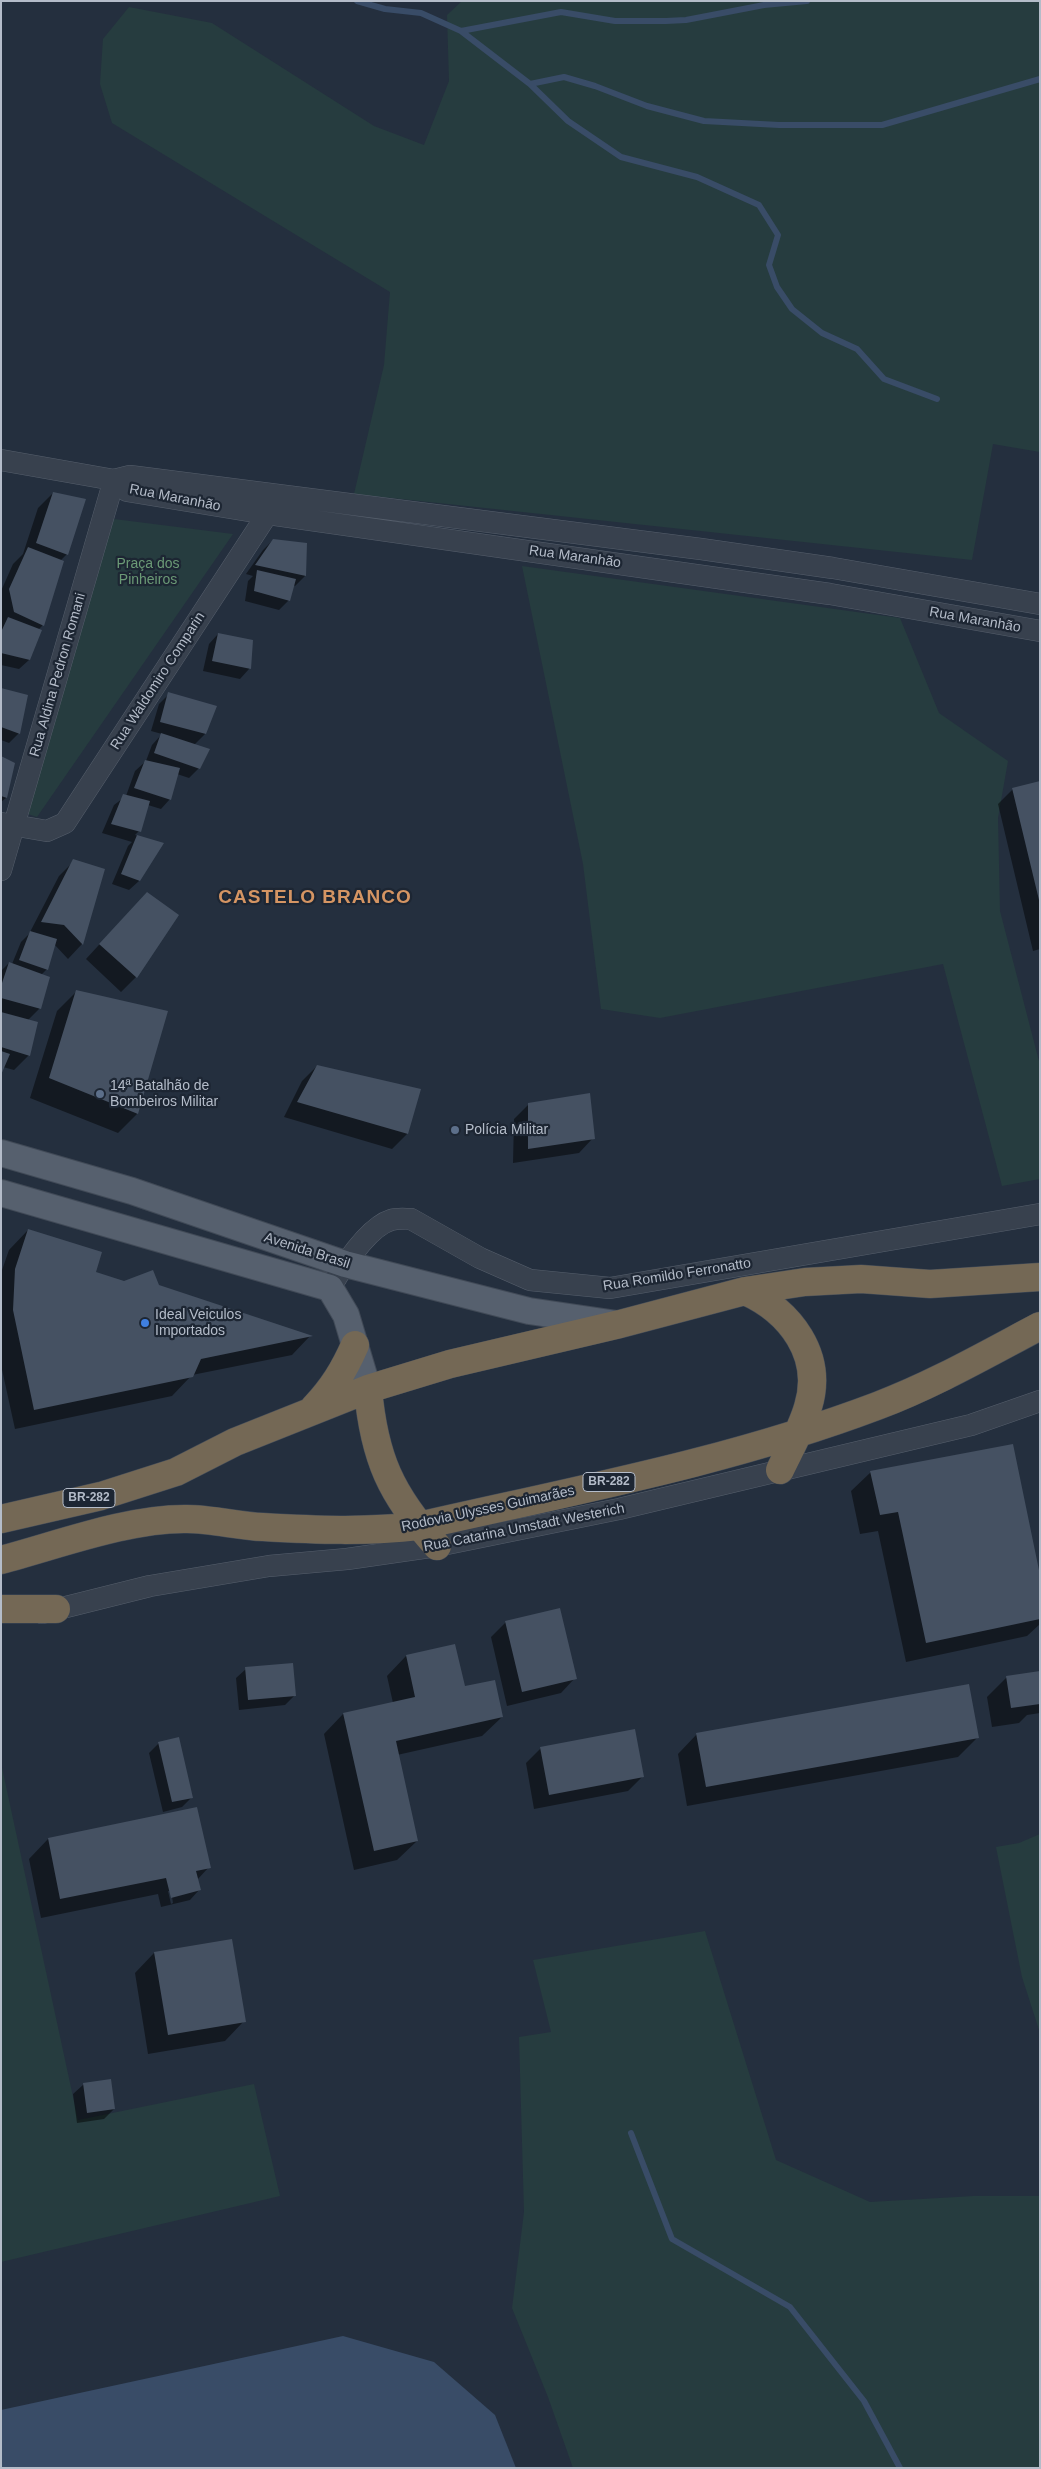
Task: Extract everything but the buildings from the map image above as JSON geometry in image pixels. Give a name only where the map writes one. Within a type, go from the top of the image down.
[{"type":"highway","name":"BR-282","points":[[1,1519],[101,1496],[176,1472],[235,1442],[368,1389],[450,1364],[620,1324],[745,1291],[805,1282],[861,1279],[930,1284],[1040,1277]]},
{"type":"highway","points":[[745,1291],[763,1299],[784,1315],[799,1333],[807,1353],[812,1379],[809,1406],[780,1470]]},
{"type":"highway","name":"Rodovia Ulysses Guimarães","points":[[1,1560],[129,1526],[186,1519],[262,1527],[331,1530],[379,1531],[419,1526],[724,1456],[877,1406],[928,1384],[1040,1326]]},
{"type":"highway","points":[[312,1410],[333,1388],[344,1370],[355,1345]]},
{"type":"highway","points":[[368,1389],[371,1426],[381,1462],[397,1496],[419,1526],[437,1546]]},
{"type":"highway","points":[[1,1609],[56,1609]]},
{"type":"main road","name":"Avenida Brasil","points":[[1,1153],[132,1191],[345,1264],[529,1311],[620,1324]]},
{"type":"main road","name":"Avenida Brasil","points":[[1,1193],[330,1288],[346,1315],[368,1389]]},
{"type":"street","name":"Rua Maranhão","points":[[1,460],[114,480],[130,476],[639,540],[833,568],[1040,604]]},
{"type":"street","name":"Rua Maranhão","points":[[114,480],[127,491],[266,514],[830,594],[1040,631]]},
{"type":"street","name":"Rua Aldina Pedron Romani","points":[[1,870],[8,825],[114,480]]},
{"type":"street","name":"Rua Waldomiro Comparin","points":[[8,825],[47,831],[65,823],[280,495]]},
{"type":"street","points":[[363,528],[368,505]]},
{"type":"street","points":[[636,566],[639,540]]},
{"type":"street","points":[[830,594],[833,568]]},
{"type":"street","points":[[1014,627],[1018,600]]},
{"type":"street","name":"Rua Romildo Ferronatto","points":[[330,1288],[345,1264],[381,1225],[391,1220],[411,1219],[480,1258],[530,1280],[610,1288],[1040,1214]]},
{"type":"street","name":"Rua Catarina Umstadt Westerich","points":[[1,1623],[150,1586],[250,1569],[347,1559],[437,1546],[619,1509],[970,1425],[1040,1401]]},
{"type":"green space","points":[[462,1],[1040,1],[1040,452],[993,444],[972,560],[354,494],[384,365],[390,292],[112,123],[100,84],[103,39],[129,7],[212,23],[374,126],[424,145],[449,81],[447,15]]},
{"type":"green space","name":"Praça dos Pinheiros","points":[[114,519],[233,534],[37,817],[22,812]]},
{"type":"green space","points":[[522,566],[900,618],[939,713],[1008,761],[998,818],[1000,911],[1040,1065],[1040,1179],[1002,1186],[943,964],[660,1018],[601,1009],[583,864]]},
{"type":"green space","points":[[1,1763],[78,2120],[254,2084],[280,2196],[1,2262]]},
{"type":"green space","points":[[1040,1834],[1040,2033],[1022,1977],[996,1847],[1019,1843]]},
{"type":"green space","points":[[705,1931],[776,2160],[870,2202],[974,2196],[1040,2196],[1040,2468],[573,2468],[548,2397],[512,2308],[524,2212],[519,2037],[551,2032],[533,1960]]},
{"type":"water","points":[[343,2336],[434,2362],[495,2415],[516,2468],[1,2468],[1,2410]]},
{"type":"waterway","points":[[357,1],[385,9],[421,13],[461,31],[530,84],[568,121],[621,157],[697,177],[759,205],[778,235],[769,265],[777,287],[792,309],[822,333],[857,349],[884,379],[937,399]]},
{"type":"waterway","points":[[461,31],[561,12],[615,21],[666,21],[686,20],[764,5],[807,1]]},
{"type":"waterway","points":[[530,84],[564,77],[595,86],[647,106],[704,121],[779,125],[882,125],[1040,79]]},
{"type":"waterway","points":[[631,2133],[672,2239],[790,2307],[864,2401],[900,2468]]},
{"type":"place","name":"14ª Batalhão de Bombeiros Militar","points":[[100,1094]]},
{"type":"place","name":"Polícia Militar","points":[[455,1130]]},
{"type":"place","name":"Ideal Veiculos Importados","points":[[145,1323]]},
{"type":"district","name":"CASTELO BRANCO","points":[[315,898]]}]
